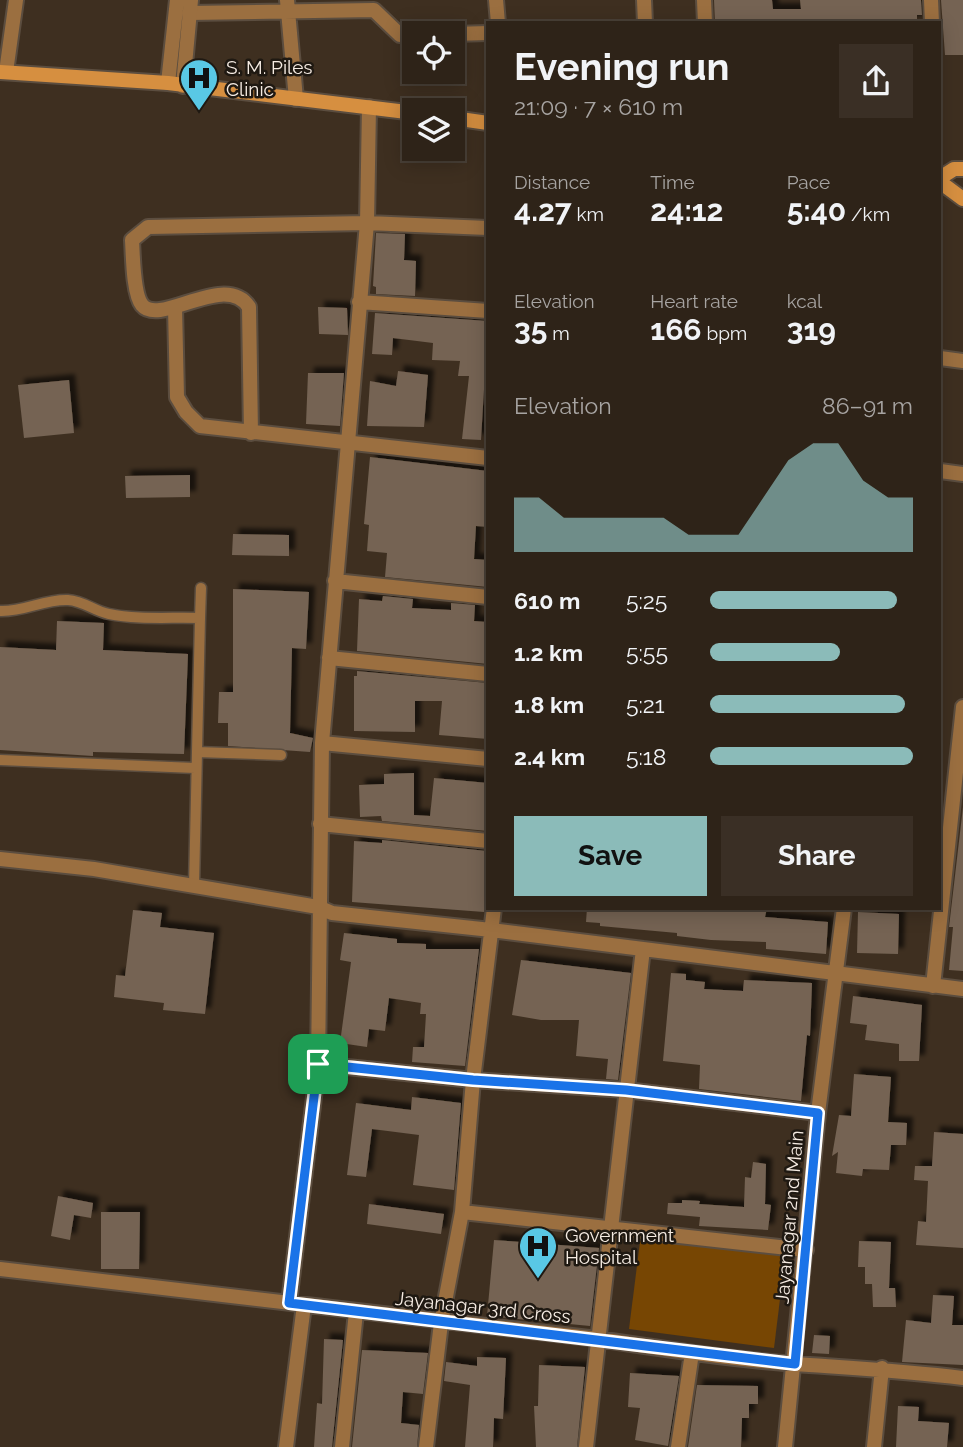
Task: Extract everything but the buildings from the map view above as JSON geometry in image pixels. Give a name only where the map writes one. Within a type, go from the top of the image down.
[{"type":"main road","points":[[3,72],[168,83],[402,111]]},
{"type":"main road","points":[[465,120],[486,123]]},
{"type":"main road","points":[[941,179],[954,169],[963,169]]},
{"type":"main road","points":[[941,181],[963,199]]},
{"type":"street","points":[[3,72],[16,0]]},
{"type":"street","points":[[168,83],[177,0]]},
{"type":"street","points":[[496,0],[498,21]]},
{"type":"street","points":[[644,0],[645,21]]},
{"type":"street","points":[[704,0],[705,21]]},
{"type":"street","points":[[931,0],[932,21]]},
{"type":"street","points":[[288,6],[296,99]]},
{"type":"street","points":[[183,86],[190,7],[288,6],[374,10],[402,35]]},
{"type":"street","points":[[465,34],[486,33]]},
{"type":"street","points":[[289,1303],[318,1064],[322,743],[367,223],[369,107]]},
{"type":"street","points":[[251,433],[249,307],[244,300],[232,294],[184,301],[175,307],[148,309],[138,296],[132,240],[148,227],[367,223],[486,229]]},
{"type":"street","points":[[359,303],[486,312]]},
{"type":"street","points":[[175,307],[177,397],[186,412],[200,426],[486,458]]},
{"type":"street","points":[[941,358],[963,361]]},
{"type":"street","points":[[941,471],[963,474]]},
{"type":"street","points":[[335,582],[486,597]]},
{"type":"street","points":[[329,658],[486,674]]},
{"type":"street","points":[[933,986],[963,707]]},
{"type":"street","points":[[322,743],[486,759]]},
{"type":"street","points":[[320,824],[486,841]]},
{"type":"street","points":[[0,859],[94,869],[318,907],[332,913],[491,930],[963,989]]},
{"type":"street","points":[[426,1447],[441,1323],[462,1212],[473,1080],[494,910]]},
{"type":"street","name":"Jayanagar 2nd Main","points":[[785,1447],[818,1113],[844,910]]},
{"type":"street","points":[[586,1447],[643,949]]},
{"type":"street","points":[[318,1064],[473,1080],[626,1090],[818,1113]]},
{"type":"street","points":[[462,1212],[806,1250]]},
{"type":"street","name":"Jayanagar 3rd Cross","points":[[0,1269],[441,1323],[598,1339],[692,1353],[795,1364],[882,1368],[963,1378]]},
{"type":"street","points":[[286,1447],[304,1305]]},
{"type":"street","points":[[342,1447],[356,1312]]},
{"type":"street","points":[[678,1447],[692,1353]]},
{"type":"street","points":[[874,1447],[882,1368]]},
{"type":"lane","points":[[194,886],[201,588]]},
{"type":"lane","points":[[0,611],[17,612],[45,602],[68,600],[80,601],[110,614],[200,618]]},
{"type":"lane","points":[[197,752],[281,755]]},
{"type":"lane","points":[[0,760],[195,768]]},
{"type":"shaded area","points":[[642,1226],[787,1242],[774,1348],[629,1329]]},
{"type":"place","name":"S. M. Piles Clinic","points":[[199,112]]},
{"type":"place","name":"Government Hospital","points":[[538,1280]]},
{"type":"route","points":[[318,1064],[473,1080],[626,1090],[818,1113],[795,1364],[289,1303],[318,1064]]}]
